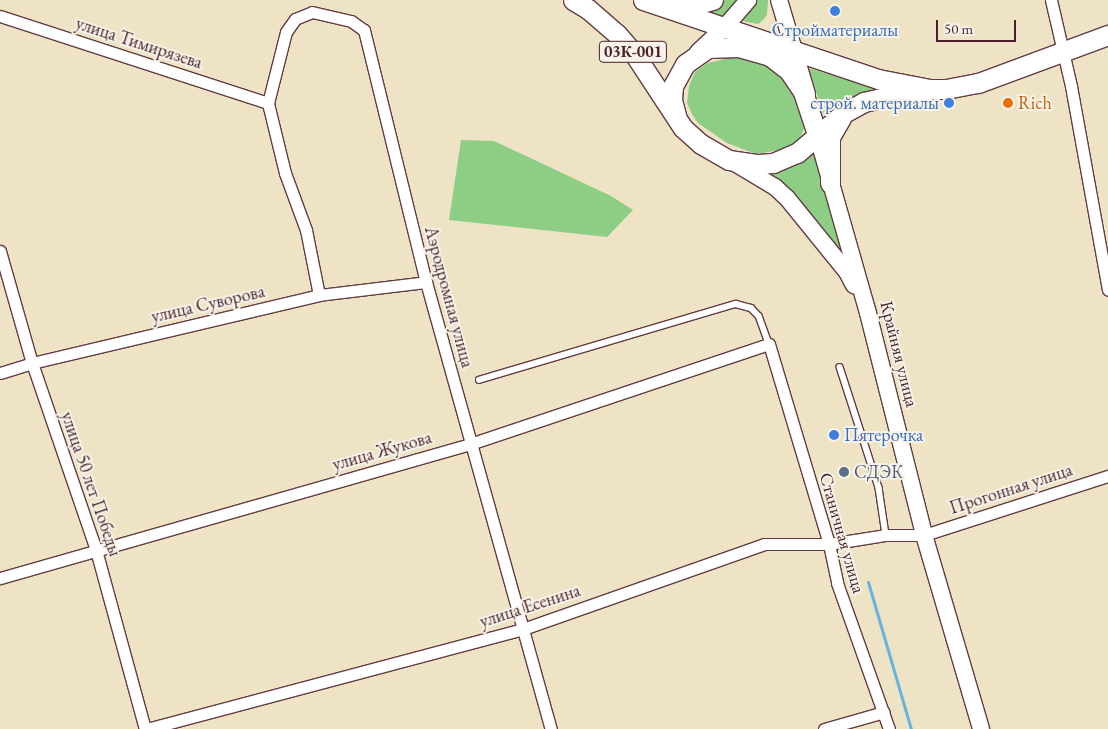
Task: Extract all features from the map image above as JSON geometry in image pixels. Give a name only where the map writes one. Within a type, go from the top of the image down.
[{"type":"main road","name":"03К-001","points":[[573,0],[588,9],[617,34],[635,55],[677,119],[701,144],[775,187],[792,202],[847,272],[868,313]]},
{"type":"main road","name":"03К-001","points":[[651,3],[686,6],[713,0]]},
{"type":"main road","name":"03К-001","points":[[677,119],[672,100],[673,86],[686,64],[724,28],[748,0]]},
{"type":"main road","points":[[779,0],[796,53],[817,134]]},
{"type":"main road","name":"03К-001","points":[[651,3],[796,53],[897,83],[930,88],[963,87]]},
{"type":"main road","name":"03К-001","points":[[729,160],[758,164],[773,163],[797,153],[817,134],[844,113],[864,102],[886,97],[942,96],[963,87],[1001,76],[1108,35]]},
{"type":"main road","points":[[686,64],[708,48],[770,44]]},
{"type":"main road","points":[[739,47],[770,56],[789,71],[803,92],[812,113]]},
{"type":"main road","points":[[830,182],[830,137],[844,113]]},
{"type":"main road","name":"Крайняя улица","points":[[817,134],[868,313],[924,535],[981,729]]},
{"type":"street","points":[[1051,0],[1071,86],[1108,290]]},
{"type":"street","name":"Аэродромная улица","points":[[268,102],[286,32],[295,19],[312,12],[352,21],[364,30],[426,282],[551,729]]},
{"type":"street","name":"улица Тимирязева","points":[[0,17],[268,102]]},
{"type":"street","points":[[268,102],[286,173],[306,230],[319,296]]},
{"type":"street","name":"улица 50 лет Победы","points":[[0,251],[32,363],[96,550],[146,729]]},
{"type":"street","name":"улица Суворова","points":[[0,373],[32,363],[319,296],[426,282]]},
{"type":"street","name":"улица Жукова","points":[[0,578],[470,444],[769,344]]},
{"type":"street","name":"Станичная улица","points":[[769,344],[829,544],[836,583],[889,729]]},
{"type":"street","name":"Прогонная улица","points":[[924,535],[1108,476]]},
{"type":"street","name":"улица Есенина","points":[[146,729],[523,629],[764,544],[829,544],[886,535],[924,535]]},
{"type":"street","points":[[824,729],[884,712]]},
{"type":"lane","points":[[479,380],[736,304],[751,308],[759,316],[769,344]]},
{"type":"lane","points":[[840,367],[878,488],[886,535]]},
{"type":"green space","points":[[721,0],[745,0],[728,19],[698,9]]},
{"type":"green space","points":[[754,0],[768,0],[767,15],[763,20],[758,24],[737,20]]},
{"type":"green space","points":[[742,55],[762,58],[794,87],[806,124],[800,138],[791,148],[756,154],[727,143],[698,123],[692,114],[687,103],[689,86],[695,72],[708,63]]},
{"type":"green space","points":[[808,68],[876,88],[856,95],[826,122]]},
{"type":"green space","points":[[461,140],[494,141],[611,196],[633,210],[607,237],[449,220]]},
{"type":"green space","points":[[817,149],[853,273],[802,203],[770,174],[803,161]]},
{"type":"waterway","points":[[868,582],[911,729]]},
{"type":"place","name":"Стройматериалы","points":[[835,11]]},
{"type":"place","name":"строй. материалы","points":[[949,103]]},
{"type":"place","name":"Rich","points":[[1008,103]]},
{"type":"place","name":"Пятерочка","points":[[834,435]]},
{"type":"place","name":"СДЭК","points":[[844,472]]}]
